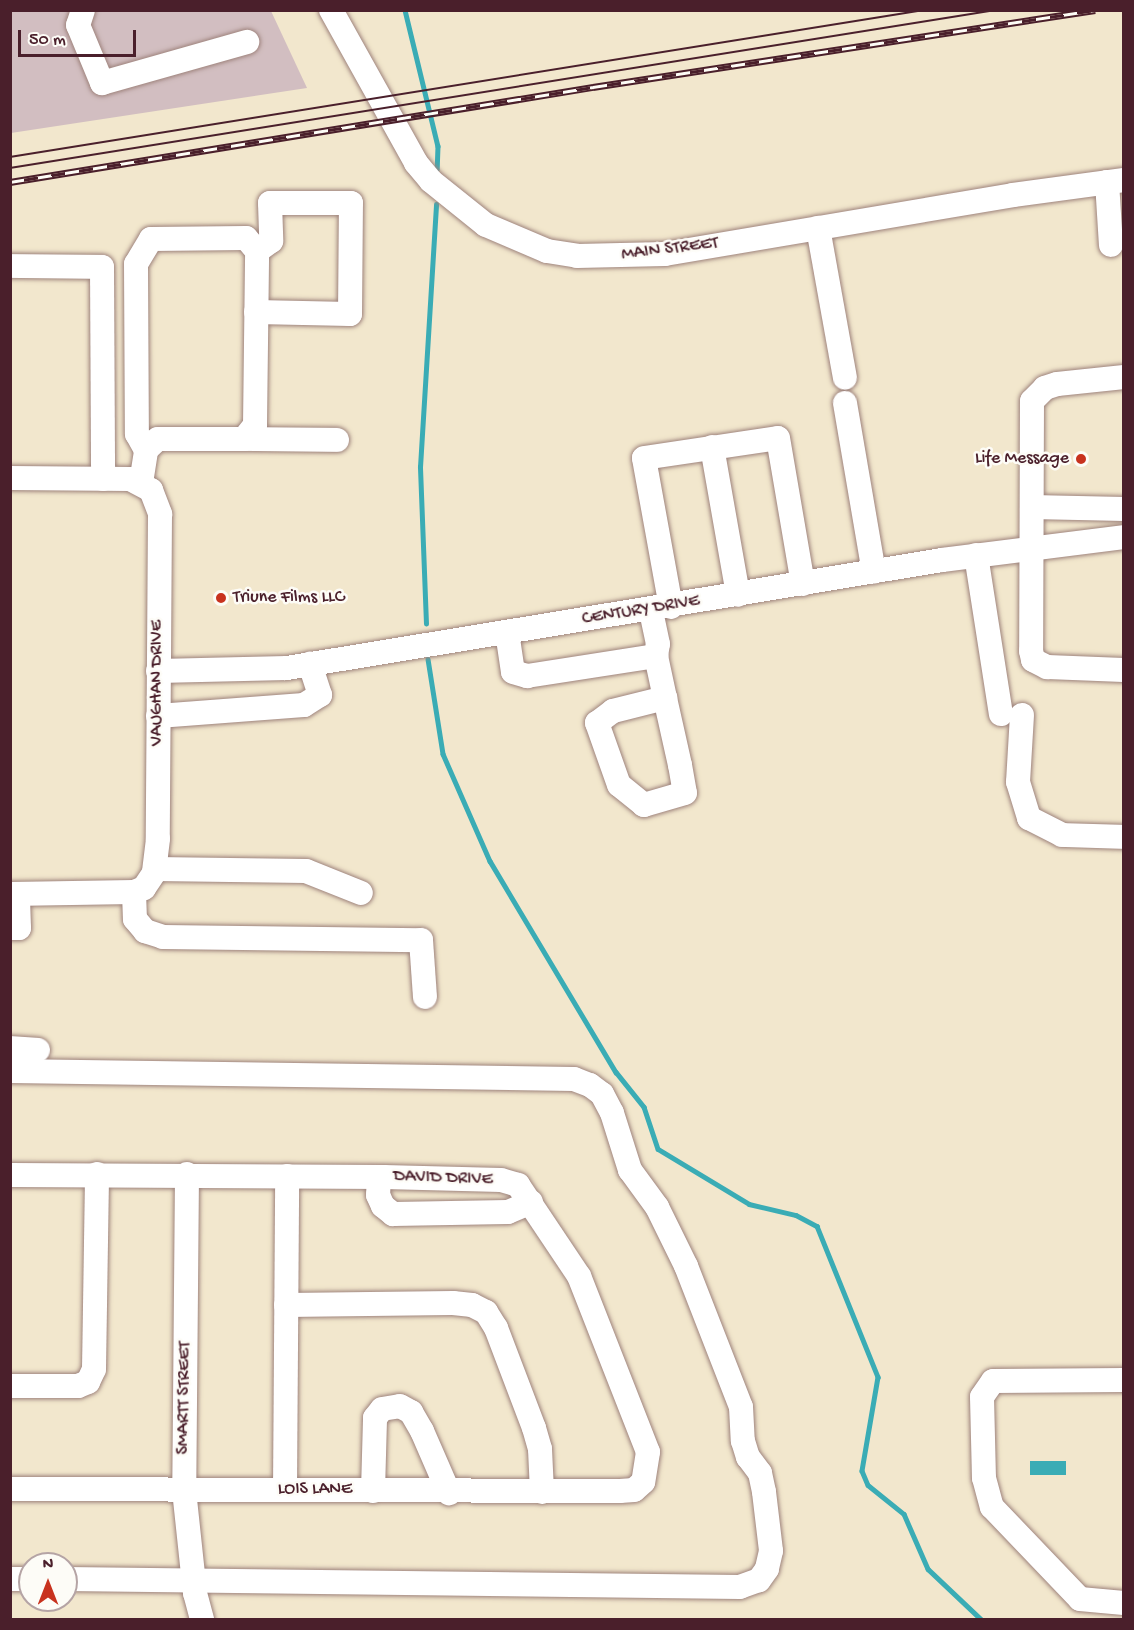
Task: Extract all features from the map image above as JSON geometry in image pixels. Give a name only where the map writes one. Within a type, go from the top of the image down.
[{"type":"street","points":[[83,10],[78,25],[102,83],[247,42]]},
{"type":"street","name":"MAIN STREET","points":[[331,10],[416,164],[465,212],[516,241],[567,254],[615,257],[665,254],[1115,181]]},
{"type":"street","points":[[1111,245],[1115,181]]},
{"type":"street","points":[[256,312],[350,314],[351,203],[270,203],[271,241],[257,251]]},
{"type":"street","points":[[818,228],[845,378]]},
{"type":"street","points":[[146,450],[137,434],[136,264],[151,239],[246,238],[257,251],[255,425],[244,439]]},
{"type":"street","points":[[10,266],[102,267],[103,479]]},
{"type":"street","points":[[1032,656],[1032,401],[1035,394],[1057,384],[1124,377]]},
{"type":"street","points":[[845,403],[874,572]]},
{"type":"street","points":[[665,698],[613,711],[597,723],[619,785],[644,805],[685,793],[665,698],[656,656],[661,609],[644,458],[778,438],[803,584]]},
{"type":"street","points":[[10,478],[135,481],[146,450],[158,439],[337,440]]},
{"type":"street","points":[[712,447],[738,595]]},
{"type":"street","name":"VAUGHAN DRIVE","points":[[135,481],[158,501],[160,514],[155,869]]},
{"type":"street","points":[[1032,507],[1124,508]]},
{"type":"street","name":"CENTURY DRIVE","points":[[158,671],[223,671],[310,664],[661,609],[976,555],[1124,537]]},
{"type":"street","points":[[976,555],[993,662],[1011,714],[1018,782],[1029,818],[1062,835],[1124,837]]},
{"type":"street","points":[[507,633],[513,672],[527,676],[656,656]]},
{"type":"street","points":[[993,662],[1032,656],[1047,667],[1124,670]]},
{"type":"street","points":[[158,716],[304,705],[320,695],[310,664]]},
{"type":"street","points":[[10,928],[20,928],[14,894],[134,892],[144,888],[155,869],[306,871],[361,893]]},
{"type":"street","points":[[134,892],[135,919],[145,932],[163,937],[421,940],[425,997]]},
{"type":"street","points":[[10,1048],[38,1050]]},
{"type":"street","points":[[10,1071],[574,1079],[590,1086],[602,1094],[612,1113],[630,1170],[657,1207],[686,1266],[741,1407],[743,1441],[748,1457],[760,1473],[764,1492],[771,1551],[767,1569],[759,1580],[740,1587],[78,1579]]},
{"type":"street","name":"DAVID DRIVE","points":[[10,1174],[379,1177],[501,1180],[518,1185],[579,1276],[646,1441],[647,1471],[643,1482],[634,1490],[620,1491]]},
{"type":"street","points":[[10,1386],[78,1386],[88,1382],[94,1369],[97,1174]]},
{"type":"street","name":"SMARTT STREET","points":[[187,1174],[184,1490],[194,1581],[202,1620]]},
{"type":"street","points":[[285,1490],[287,1176]]},
{"type":"street","points":[[379,1177],[378,1195],[383,1206],[393,1214],[508,1212],[531,1202]]},
{"type":"street","points":[[286,1305],[453,1303],[486,1312],[496,1328],[534,1428],[540,1449],[542,1492]]},
{"type":"street","points":[[1124,1380],[993,1381],[982,1397],[984,1478],[992,1507],[1080,1599],[1124,1603]]},
{"type":"street","points":[[373,1491],[375,1418],[382,1409],[400,1406],[411,1412],[422,1431],[449,1493]]},
{"type":"street","name":"LOIS LANE","points":[[10,1489],[449,1493],[620,1491]]},
{"type":"shaded area","points":[[11,11],[271,11],[307,88],[11,133]]},
{"type":"water","points":[[1030,1461],[1066,1461],[1066,1475],[1030,1475]]},
{"type":"waterway","points":[[405,10],[438,146],[437,169]]},
{"type":"waterway","points":[[426,624],[420,467],[436,204]]},
{"type":"waterway","points":[[428,659],[443,754],[490,861],[616,1072],[644,1107],[658,1149],[749,1204],[796,1215],[817,1226],[878,1377],[862,1471],[868,1485],[904,1514],[928,1569],[982,1620]]},
{"type":"tram line","points":[[10,157],[925,10]]},
{"type":"tram line","points":[[10,168],[995,10]]},
{"type":"railway","points":[[10,182],[593,87],[1095,10]]},
{"type":"place","name":"Life Message","points":[[1081,459]]},
{"type":"place","name":"Triune Films LLC","points":[[221,598]]}]
